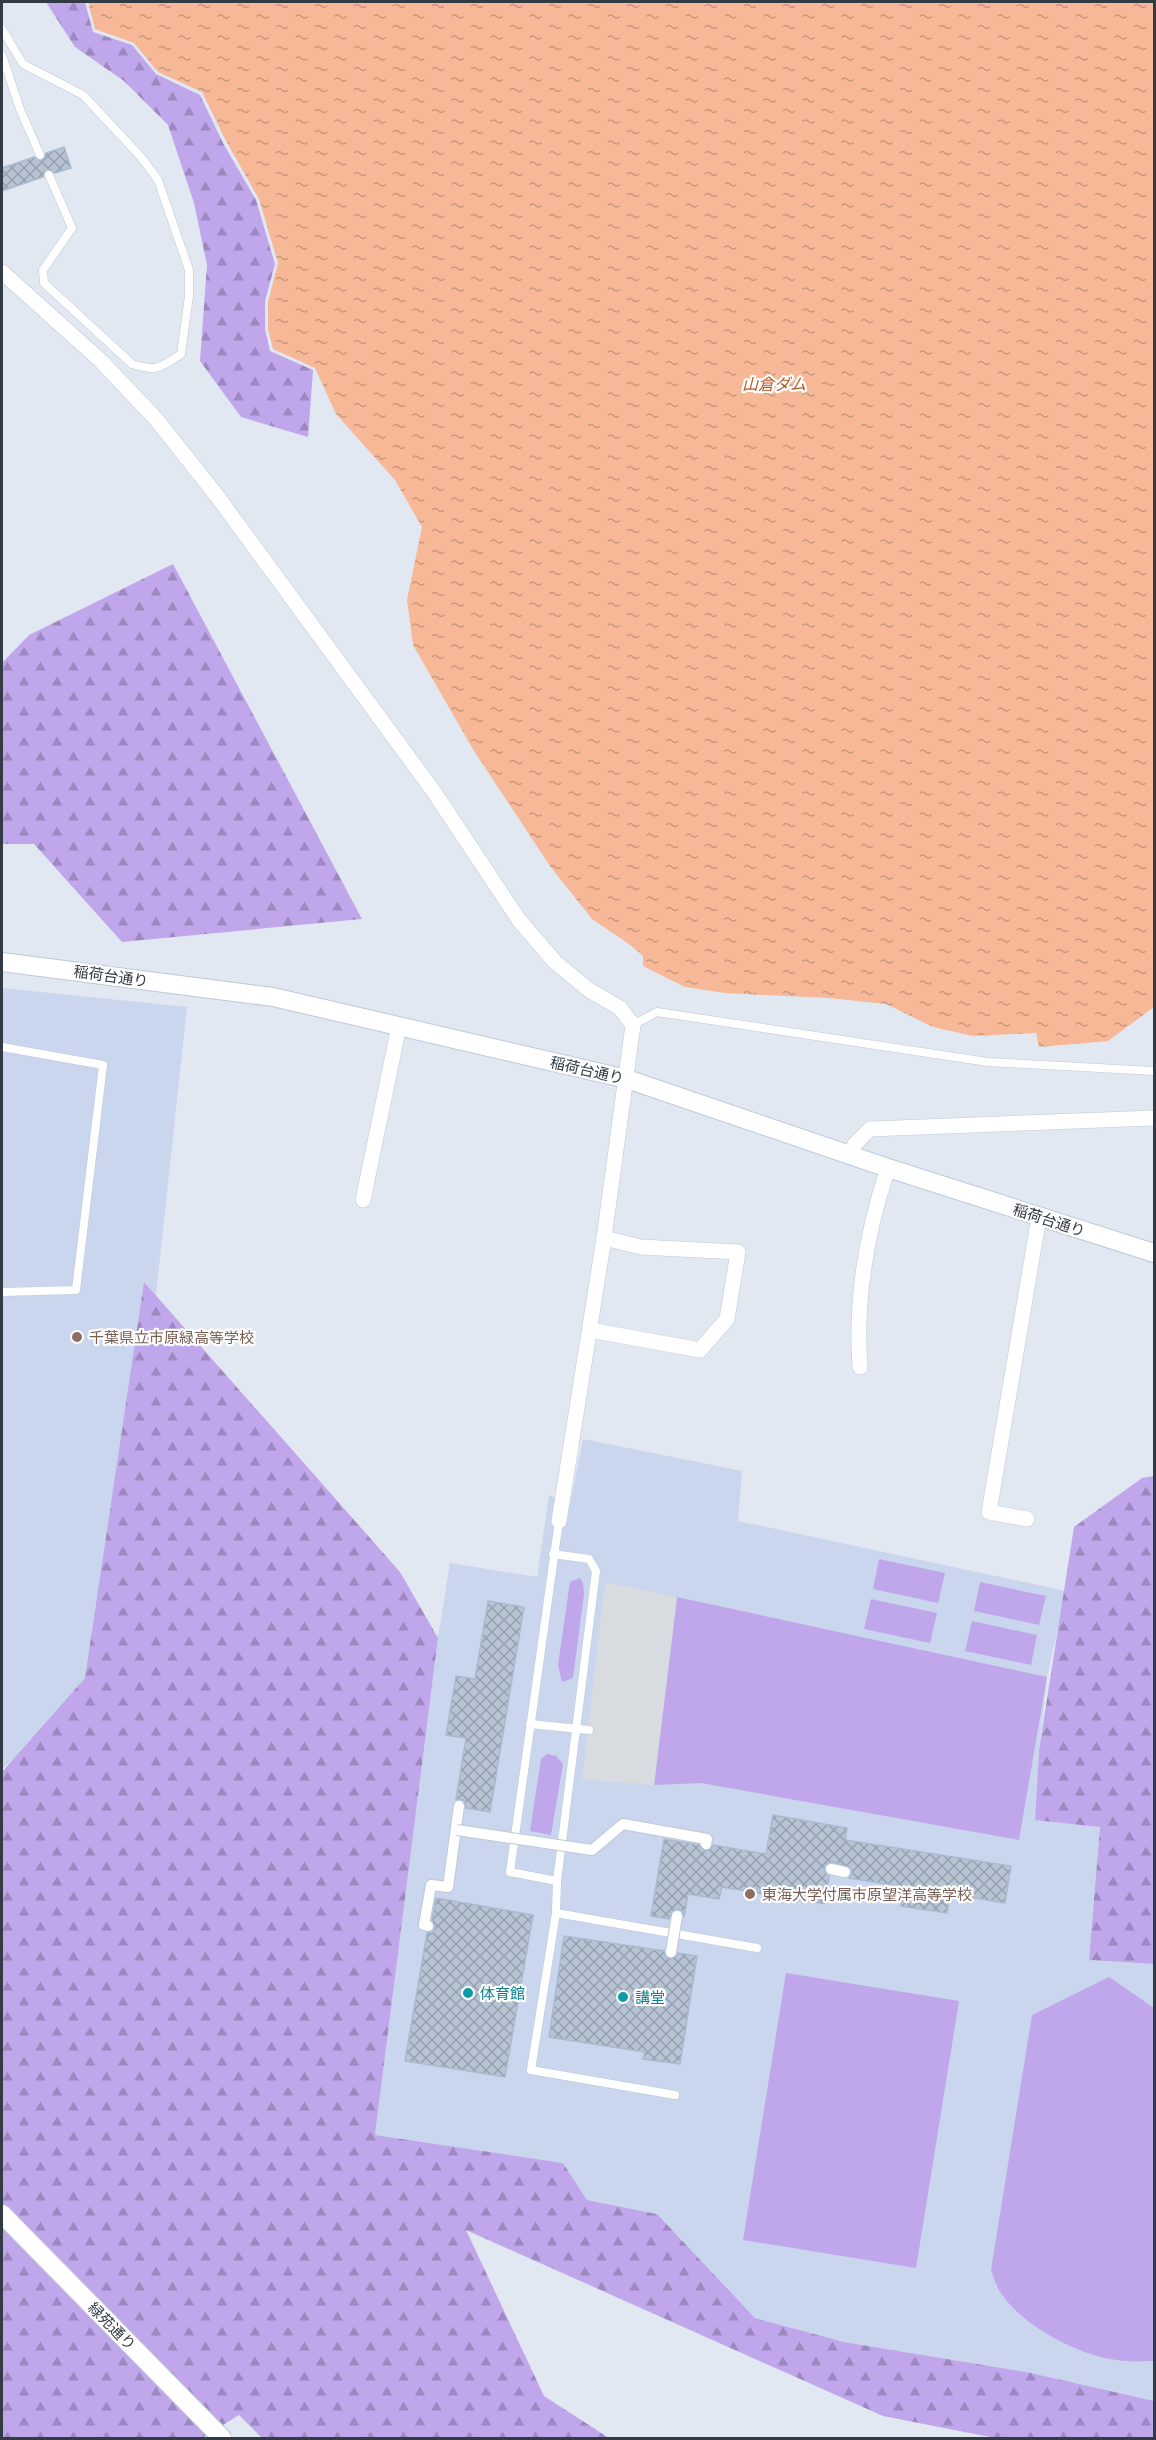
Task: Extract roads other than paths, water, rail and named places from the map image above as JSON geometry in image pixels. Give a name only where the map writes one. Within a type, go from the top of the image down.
[{"type":"street","points":[[2,272],[100,360],[156,419],[217,496],[427,783],[519,920],[555,962],[589,990],[620,1008],[633,1025],[604,1238],[559,1521]]},
{"type":"street","name":"稲荷台通り","points":[[2,962],[273,998],[627,1079],[888,1168],[1155,1253]]},
{"type":"street","points":[[363,1200],[399,1026]]},
{"type":"street","points":[[850,1155],[855,1144],[870,1129],[1155,1118]]},
{"type":"street","points":[[860,1367],[864,1260],[874,1208],[888,1168]]},
{"type":"street","points":[[1027,1519],[989,1512],[1039,1217]]},
{"type":"street","points":[[590,1330],[700,1350],[727,1319],[738,1252],[641,1247],[604,1238]]},
{"type":"street","points":[[428,1926],[424,1925],[431,1885],[448,1887],[459,1806]]},
{"type":"street","points":[[457,1830],[592,1850],[623,1824],[707,1839],[706,1844]]},
{"type":"street","points":[[831,1869],[844,1872]]},
{"type":"street","points":[[671,1952],[677,1916]]},
{"type":"street","name":"緑苑通り","points":[[2,2214],[222,2439]]},
{"type":"lane","points":[[2,29],[23,64],[82,95],[141,157],[158,180],[189,270],[189,296],[181,354],[164,366],[150,370],[132,364],[44,283],[43,270],[72,228],[49,175]]},
{"type":"lane","points":[[2,55],[20,109],[40,155]]},
{"type":"lane","points":[[633,1025],[657,1012],[988,1062],[1155,1071]]},
{"type":"lane","points":[[2,1047],[103,1065],[76,1290],[2,1292]]},
{"type":"lane","points":[[557,1881],[510,1872],[559,1521]]},
{"type":"lane","points":[[553,1554],[589,1559],[596,1571],[557,1881],[556,1913],[531,2070],[675,2095]]},
{"type":"lane","points":[[530,1724],[588,1730]]},
{"type":"lane","points":[[556,1913],[757,1948]]},
{"type":"water","name":"山倉ダム","points":[[88,2],[1154,2],[1154,1007],[1108,1041],[1039,1047],[1036,1033],[973,1036],[933,1027],[886,1004],[829,998],[725,993],[685,987],[643,966],[643,956],[592,919],[550,866],[474,751],[413,645],[407,600],[422,527],[395,480],[336,414],[315,368],[273,349],[268,329],[268,302],[278,263],[259,199],[226,141],[202,92],[158,72],[134,43],[95,29]]},
{"type":"place","name":"千葉県立市原緑高等学校","points":[[77,1337]]},
{"type":"place","name":"東海大学付属市原望洋高等学校","points":[[750,1894]]},
{"type":"place","name":"体育館","points":[[468,1993]]},
{"type":"place","name":"講堂","points":[[623,1997]]}]
